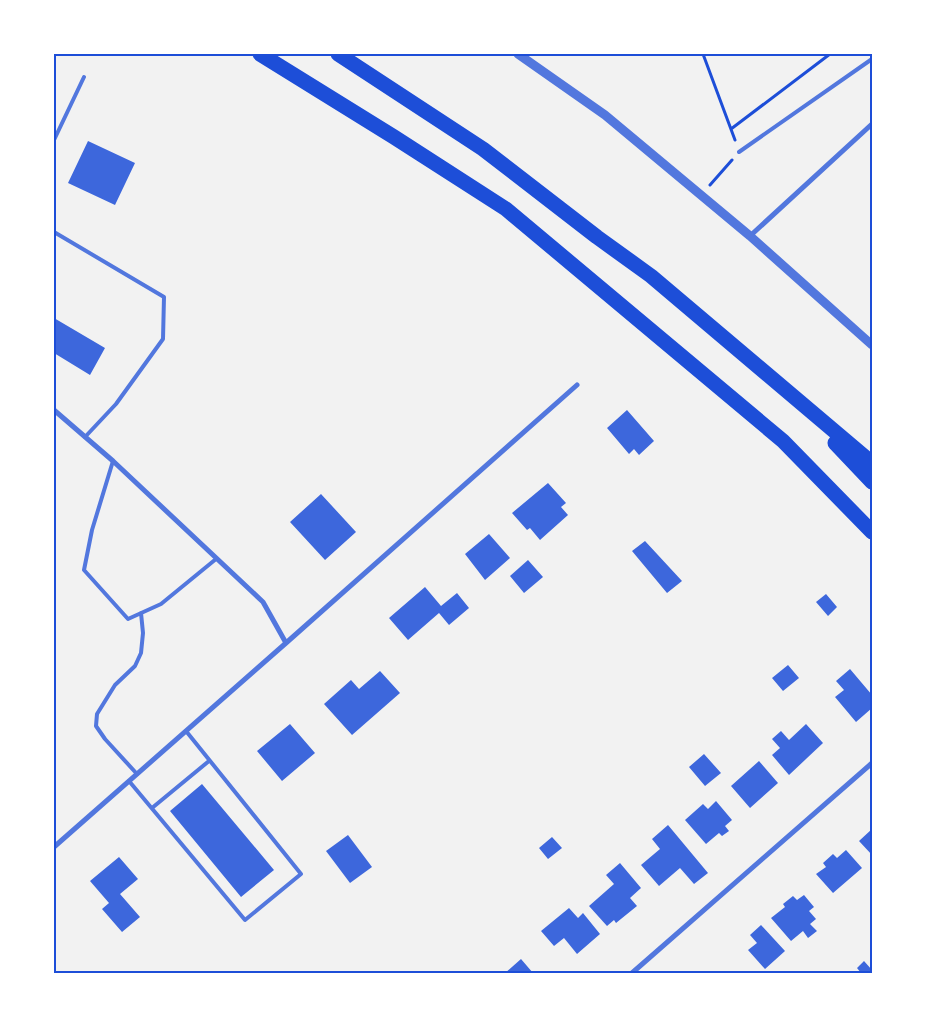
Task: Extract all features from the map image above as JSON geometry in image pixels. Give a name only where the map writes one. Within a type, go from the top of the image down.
[{"type":"highway","points":[[260,54],[394,137],[506,210],[783,441],[872,532]]},
{"type":"highway","points":[[338,54],[483,149],[651,276],[872,463]]},
{"type":"highway","points":[[756,363],[872,482]]},
{"type":"street","points":[[518,54],[605,115],[750,236],[872,345]]},
{"type":"street","points":[[750,236],[872,124]]},
{"type":"street","points":[[54,846],[577,385]]},
{"type":"street","points":[[54,410],[113,461],[263,602],[286,643]]},
{"type":"street","points":[[632,973],[872,763]]},
{"type":"lane","points":[[739,152],[872,58]]},
{"type":"lane","points":[[54,140],[84,77]]},
{"type":"lane","points":[[54,232],[164,297],[163,339],[116,404],[85,437]]},
{"type":"lane","points":[[113,461],[92,530],[84,570],[128,619],[161,604],[216,559]]},
{"type":"lane","points":[[137,774],[105,739],[96,726],[97,714],[115,685],[135,666],[140,652],[143,633],[141,613]]},
{"type":"lane","points":[[129,781],[245,920],[301,874],[186,731]]},
{"type":"lane","points":[[152,808],[209,761]]},
{"type":"path","points":[[701,195],[739,152],[702,54]]},
{"type":"path","points":[[731,130],[830,54]]},
{"type":"building","points":[[88,141],[135,163],[115,205],[68,183]]},
{"type":"building","points":[[54,318],[105,348],[90,375],[54,353]]},
{"type":"building","points":[[627,410],[654,441],[639,455],[634,449],[629,454],[607,428]]},
{"type":"building","points":[[548,483],[566,503],[561,507],[568,515],[540,540],[530,528],[527,530],[512,513]]},
{"type":"building","points":[[321,494],[356,532],[325,560],[290,522]]},
{"type":"building","points":[[489,534],[510,558],[485,580],[465,554]]},
{"type":"building","points":[[645,541],[682,581],[667,593],[632,551]]},
{"type":"building","points":[[528,560],[543,577],[524,593],[510,576]]},
{"type":"building","points":[[425,587],[441,606],[457,593],[469,608],[449,625],[439,613],[408,640],[389,618]]},
{"type":"building","points":[[826,594],[837,607],[828,616],[816,602]]},
{"type":"building","points":[[788,665],[799,678],[783,691],[772,678]]},
{"type":"building","points":[[850,669],[872,695],[872,708],[856,722],[835,697],[844,690],[836,681]]},
{"type":"building","points":[[380,671],[400,693],[352,735],[324,704],[351,680],[359,689]]},
{"type":"building","points":[[290,724],[315,753],[282,781],[257,751]]},
{"type":"building","points":[[806,724],[823,743],[789,775],[772,755],[780,748],[772,739],[781,731],[789,740]]},
{"type":"building","points":[[704,754],[721,773],[705,786],[689,767]]},
{"type":"building","points":[[759,761],[778,783],[750,808],[731,786]]},
{"type":"building","points":[[202,784],[274,870],[241,897],[170,811]]},
{"type":"building","points":[[716,801],[732,820],[725,826],[729,831],[722,836],[719,833],[706,844],[685,820],[703,804],[708,809]]},
{"type":"building","points":[[668,825],[708,873],[694,884],[680,868],[659,886],[641,865],[660,849],[652,839]]},
{"type":"building","points":[[872,829],[872,855],[859,841]]},
{"type":"building","points":[[348,835],[372,867],[350,883],[326,851]]},
{"type":"building","points":[[552,837],[562,848],[548,859],[539,848]]},
{"type":"building","points":[[846,850],[862,868],[833,893],[816,874],[826,867],[823,863],[833,854],[837,858]]},
{"type":"building","points":[[119,857],[138,879],[120,894],[140,917],[122,932],[102,909],[109,903],[90,881]]},
{"type":"building","points":[[620,863],[641,888],[630,898],[637,906],[616,923],[614,920],[607,926],[589,906],[614,884],[606,875]]},
{"type":"building","points":[[804,895],[814,907],[809,911],[816,919],[810,924],[817,931],[808,938],[803,931],[791,941],[771,918],[785,907],[783,904],[793,896],[797,900]]},
{"type":"building","points":[[569,908],[578,918],[583,913],[600,934],[577,954],[564,938],[554,946],[541,931]]},
{"type":"building","points":[[761,925],[785,951],[765,969],[748,950],[757,943],[750,935]]},
{"type":"building","points":[[521,959],[533,973],[505,973]]},
{"type":"building","points":[[864,961],[872,970],[868,973],[861,973],[857,968]]}]
